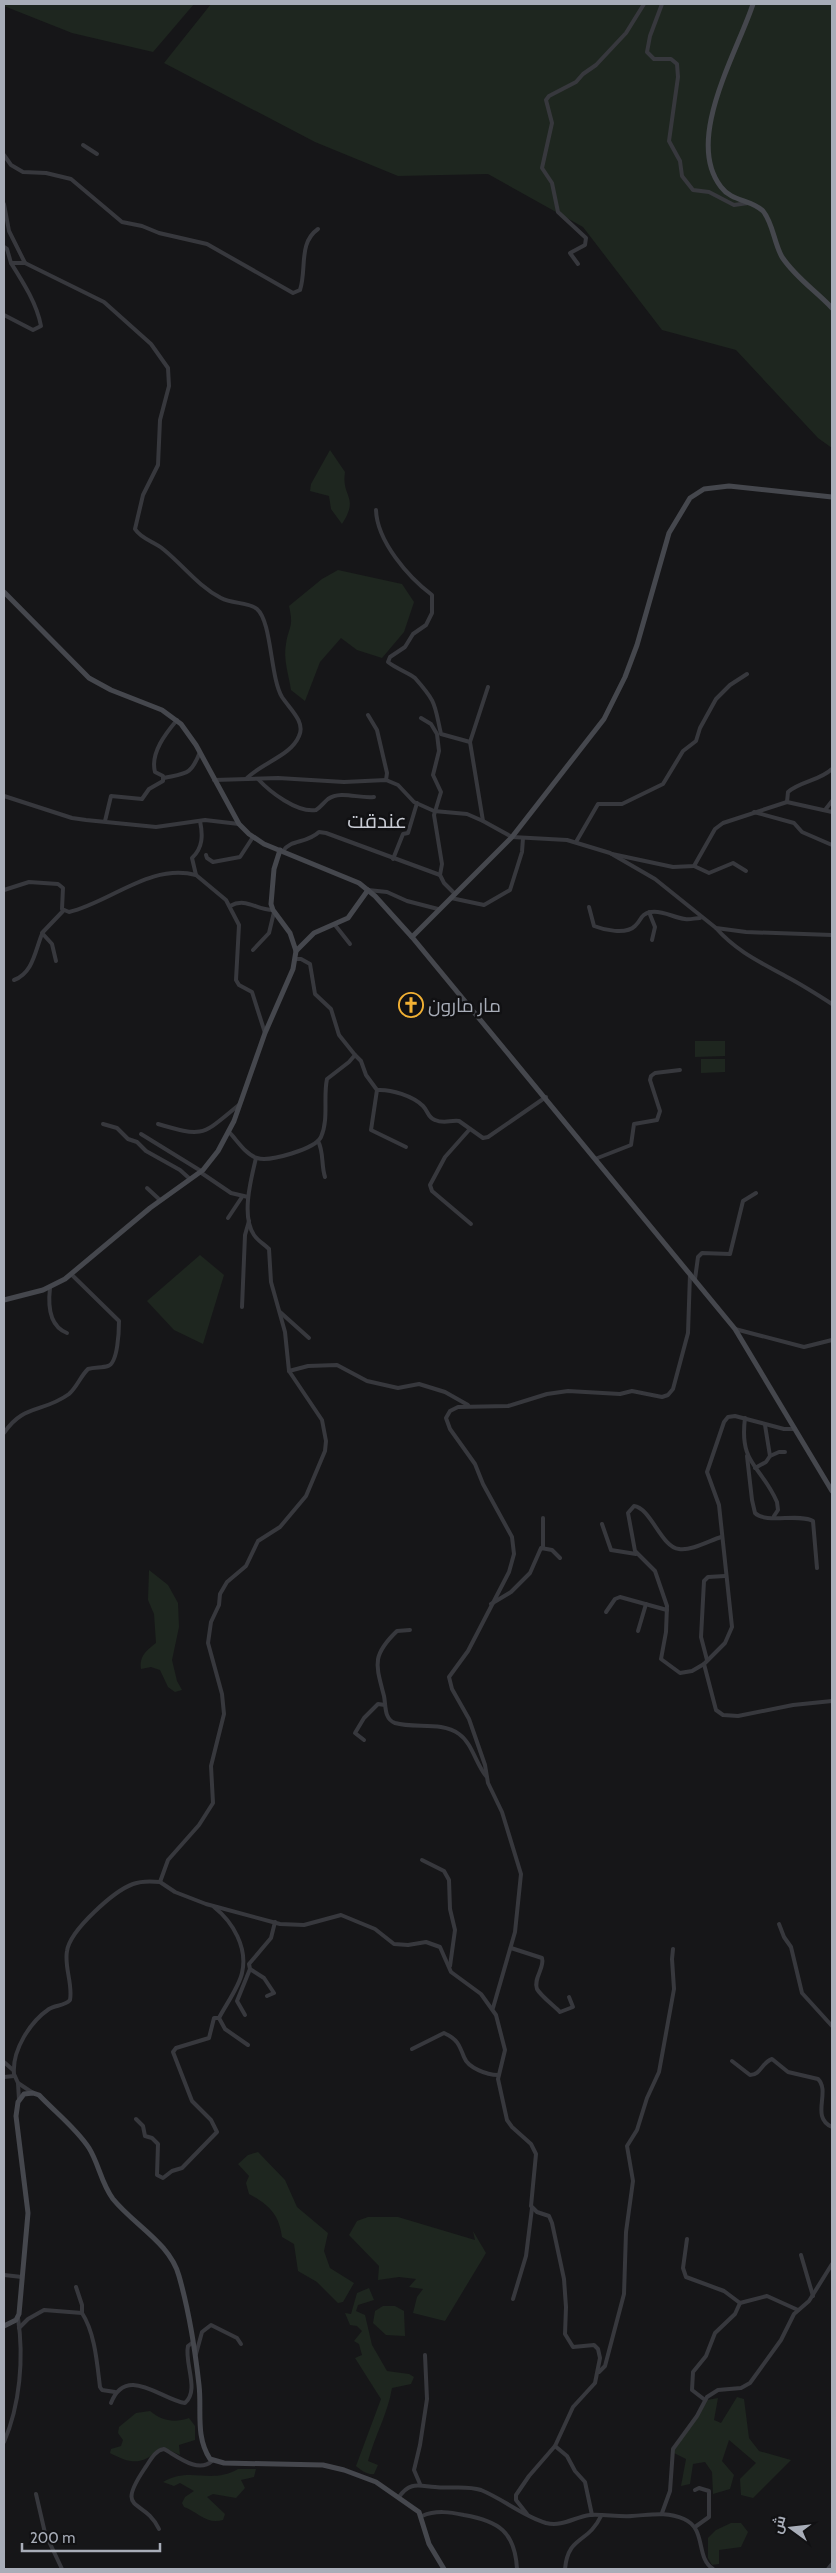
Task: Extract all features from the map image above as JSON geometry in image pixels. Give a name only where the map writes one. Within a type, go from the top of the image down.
[{"type":"street","points":[[578,264],[570,253],[584,245],[586,238],[558,212],[552,183],[542,167],[552,123],[546,100],[549,96],[575,83],[583,74],[596,66],[624,36],[644,4]]},
{"type":"street","points":[[662,4],[647,50],[652,58],[671,59],[678,64],[678,82],[669,141],[680,160],[681,174],[688,186],[693,190],[709,192],[734,206],[748,203]]},
{"type":"street","points":[[753,4],[721,90],[710,128],[707,150],[710,170],[728,195],[748,203],[764,213],[779,251],[793,272],[832,308]]},
{"type":"street","points":[[84,145],[97,154]]},
{"type":"street","points":[[4,155],[11,165],[23,172],[50,174],[73,181],[122,222],[145,226],[159,233],[207,244],[293,293],[297,293],[301,287],[307,240],[318,229]]},
{"type":"street","points":[[4,204],[9,231],[25,263]]},
{"type":"street","points":[[4,247],[7,249],[11,264],[27,289],[39,316],[41,326],[33,330],[4,315]]},
{"type":"street","points":[[11,264],[25,263],[104,302],[144,337],[168,368],[170,381],[159,426],[159,459],[143,495],[135,529],[138,534],[164,550],[205,588],[223,599],[253,606],[259,610],[264,621],[279,689],[300,724],[301,731],[295,744],[253,771],[246,779]]},
{"type":"street","points":[[412,937],[438,909],[512,838],[595,732],[612,705],[637,645],[669,533],[690,498],[704,489],[724,486],[832,497]]},
{"type":"street","points":[[376,510],[379,527],[405,572],[432,595],[432,613],[426,625],[413,634],[405,647],[388,662],[402,673],[414,677],[431,697],[438,711],[441,734],[470,742]]},
{"type":"street","points":[[4,592],[89,678],[111,690],[162,710],[177,720],[200,752],[239,824],[253,837],[282,851],[348,876],[368,890],[412,937],[546,1096],[595,1160],[736,1329],[832,1491]]},
{"type":"street","points":[[576,842],[598,804],[622,804],[663,784],[683,751],[696,741],[700,728],[716,699],[730,685],[747,674]]},
{"type":"street","points":[[483,821],[470,742],[488,687]]},
{"type":"street","points":[[368,715],[377,730],[387,773],[386,780]]},
{"type":"street","points":[[421,718],[436,730],[440,744],[433,776],[441,792],[434,811],[442,864],[440,875],[453,896],[484,905],[510,890],[522,852],[523,838]]},
{"type":"street","points":[[164,778],[155,772],[155,760],[161,742],[177,720]]},
{"type":"street","points":[[105,821],[111,796],[142,799],[148,789],[160,784],[164,778],[188,773],[200,752]]},
{"type":"street","points":[[786,802],[788,792],[792,788],[820,778],[832,769]]},
{"type":"street","points":[[258,778],[270,791],[303,810],[316,810],[329,798],[339,795],[362,799],[374,797]]},
{"type":"street","points":[[214,780],[258,778],[344,782],[386,780],[398,785],[417,804],[434,811],[467,814],[512,838],[576,842],[610,854],[672,867],[694,866],[709,873],[733,863],[746,870]]},
{"type":"street","points":[[4,796],[72,818],[164,827],[212,820],[239,824]]},
{"type":"street","points":[[825,810],[832,801]]},
{"type":"street","points":[[694,866],[715,829],[754,812],[786,802],[832,812]]},
{"type":"street","points":[[393,859],[400,838],[408,832],[417,804]]},
{"type":"street","points":[[754,812],[794,823],[802,832],[832,845]]},
{"type":"street","points":[[200,821],[202,843],[200,850],[191,861],[196,875],[226,900],[239,925],[236,980],[239,985],[252,992],[266,1033]]},
{"type":"street","points":[[4,1300],[50,1288],[72,1275],[160,1200],[200,1171],[218,1151],[229,1132],[266,1033],[287,985],[295,959],[296,951],[290,933],[271,904],[274,869],[282,851],[291,843],[313,839],[319,832],[342,838],[393,859],[440,875]]},
{"type":"street","points":[[206,855],[213,862],[240,856],[253,837]]},
{"type":"street","points":[[610,854],[655,879],[700,918],[716,928],[734,946],[755,961],[790,978],[832,1004]]},
{"type":"street","points":[[14,980],[24,976],[29,970],[42,934],[51,921],[63,911],[70,912],[89,907],[134,883],[166,874],[177,872],[196,875]]},
{"type":"street","points":[[4,890],[23,883],[58,884],[63,888],[63,911]]},
{"type":"street","points":[[368,890],[387,892],[406,901],[438,909]]},
{"type":"street","points":[[296,951],[310,936],[351,916],[368,890]]},
{"type":"street","points":[[230,906],[244,901],[266,910],[274,911]]},
{"type":"street","points":[[589,907],[594,926],[612,930],[634,928],[643,914],[649,912],[660,912],[687,919],[700,918]]},
{"type":"street","points":[[253,950],[270,933],[274,911]]},
{"type":"street","points":[[649,912],[655,926],[652,940]]},
{"type":"street","points":[[335,925],[350,944]]},
{"type":"street","points":[[716,928],[746,932],[832,935]]},
{"type":"street","points":[[42,934],[52,944],[56,961]]},
{"type":"street","points":[[295,959],[301,958],[310,964],[315,994],[331,1009],[339,1035],[361,1061],[366,1075],[377,1090],[371,1130],[406,1147]]},
{"type":"street","points":[[325,1177],[321,1158],[322,1151],[318,1141],[324,1124],[326,1079],[349,1062],[355,1055]]},
{"type":"street","points":[[595,1160],[631,1145],[634,1124],[657,1120],[660,1112],[650,1080],[651,1076],[655,1073],[680,1070]]},
{"type":"street","points":[[377,1090],[394,1092],[415,1101],[424,1107],[429,1117],[434,1120],[448,1124],[458,1121],[480,1138],[488,1137],[546,1096]]},
{"type":"street","points":[[158,1124],[192,1134],[200,1134],[240,1104]]},
{"type":"street","points":[[103,1124],[117,1128],[126,1138],[138,1142],[146,1151],[180,1170],[190,1179]]},
{"type":"street","points":[[470,1130],[445,1157],[430,1185],[432,1191],[471,1224]]},
{"type":"street","points":[[229,1132],[256,1158],[267,1159],[292,1153],[318,1141]]},
{"type":"street","points":[[140,1134],[200,1171],[231,1193],[248,1197]]},
{"type":"street","points":[[160,1882],[168,1860],[199,1825],[213,1803],[212,1766],[224,1714],[222,1694],[208,1643],[211,1622],[219,1605],[220,1594],[227,1582],[246,1566],[260,1538],[280,1527],[306,1496],[324,1458],[326,1441],[324,1424],[289,1371],[287,1339],[270,1282],[269,1249],[254,1235],[249,1221],[248,1197],[256,1158]]},
{"type":"street","points":[[146,1188],[160,1200]]},
{"type":"street","points":[[695,1279],[701,1253],[730,1254],[743,1201],[756,1193]]},
{"type":"street","points":[[228,1218],[242,1197]]},
{"type":"street","points":[[242,1307],[245,1235],[249,1221]]},
{"type":"street","points":[[493,2008],[511,1948],[516,1924],[521,1874],[502,1812],[487,1778],[469,1718],[449,1679],[450,1673],[468,1652],[509,1572],[514,1546],[512,1537],[475,1464],[445,1421],[450,1411],[458,1407],[508,1406],[547,1394],[568,1391],[620,1394],[633,1391],[666,1396],[673,1389],[687,1341],[690,1321],[688,1291],[690,1274]]},
{"type":"street","points":[[4,1433],[20,1414],[46,1407],[68,1394],[88,1370],[110,1366],[113,1362],[119,1320],[72,1275]]},
{"type":"street","points":[[50,1288],[49,1309],[56,1325],[67,1333]]},
{"type":"street","points":[[278,1310],[309,1338]]},
{"type":"street","points":[[736,1329],[804,1347],[832,1340]]},
{"type":"street","points":[[289,1371],[308,1366],[337,1365],[365,1380],[396,1388],[417,1384],[437,1389],[469,1406]]},
{"type":"street","points":[[721,1537],[686,1548],[675,1548],[642,1510],[634,1506],[630,1509],[628,1517],[636,1554],[656,1573],[667,1610],[666,1632],[661,1659],[680,1673],[692,1671],[705,1662],[725,1643],[732,1627],[718,1500],[707,1474],[725,1421],[732,1416],[795,1429]]},
{"type":"street","points":[[745,1418],[743,1442],[747,1456],[755,1514],[760,1517],[812,1521],[818,1568]]},
{"type":"street","points":[[765,1424],[770,1456]]},
{"type":"street","points":[[755,1468],[766,1462],[770,1456],[779,1452],[785,1452]]},
{"type":"street","points":[[747,1456],[777,1502],[778,1512],[773,1517]]},
{"type":"street","points":[[491,1604],[511,1592],[530,1573],[540,1550],[543,1548],[542,1518]]},
{"type":"street","points":[[602,1524],[611,1550],[636,1554]]},
{"type":"street","points":[[543,1548],[552,1550],[560,1558]]},
{"type":"street","points":[[726,1576],[708,1577],[704,1581],[701,1637],[716,1710],[727,1716],[738,1716],[793,1705],[832,1701]]},
{"type":"street","points":[[606,1612],[618,1597],[667,1610]]},
{"type":"street","points":[[638,1631],[646,1604]]},
{"type":"street","points":[[410,1630],[397,1631],[380,1651],[376,1671],[387,1716],[395,1723],[439,1727],[459,1734],[487,1778]]},
{"type":"street","points":[[364,1740],[355,1734],[358,1727],[378,1704],[385,1705]]},
{"type":"street","points":[[422,1860],[444,1871],[449,1880],[450,1909],[455,1930],[450,1968]]},
{"type":"street","points":[[212,2461],[207,2454],[200,2432],[200,2397],[195,2356],[180,2278],[171,2257],[109,2194],[90,2150],[81,2136],[39,2095],[18,2082],[13,2070],[17,2054],[28,2031],[46,2011],[70,2000],[66,1958],[67,1949],[73,1935],[89,1917],[126,1888],[141,1882],[160,1882],[181,1894],[212,1906],[275,1922],[304,1925],[333,1916],[347,1916],[375,1928],[388,1940],[400,1945],[421,1942],[434,1944],[444,1951],[450,1968],[481,1994],[493,2008],[505,2050],[498,2074],[507,2120],[531,2144],[536,2154],[526,2256],[513,2299]]},
{"type":"street","points":[[212,1906],[228,1920],[235,1930],[242,1960],[240,1978],[219,2018]]},
{"type":"street","points":[[244,2015],[237,2001],[250,1969],[249,1964],[271,1938],[275,1922]]},
{"type":"street","points":[[780,1924],[784,1937],[791,1947],[802,1993],[832,2026]]},
{"type":"street","points":[[511,1948],[542,1958],[543,1965],[536,1984],[538,1990],[560,2012],[573,2007],[569,1997]]},
{"type":"street","points":[[599,2372],[605,2366],[624,2294],[626,2232],[633,2181],[627,2146],[637,2130],[647,2098],[659,2072],[674,1989],[673,1949]]},
{"type":"street","points":[[250,1969],[271,1986],[274,1993],[268,1996]]},
{"type":"street","points":[[136,2119],[143,2126],[145,2136],[152,2138],[158,2144],[157,2175],[163,2178],[172,2171],[182,2168],[217,2132],[210,2120],[192,2101],[173,2052],[176,2048],[209,2038],[214,2018],[219,2018]]},
{"type":"street","points":[[219,2018],[225,2029],[248,2045]]},
{"type":"street","points":[[412,2049],[444,2033],[454,2038],[462,2047],[464,2059],[490,2075],[498,2074]]},
{"type":"street","points":[[732,2061],[750,2076],[758,2073],[766,2061],[772,2059],[788,2072],[818,2079],[822,2085],[822,2118],[832,2127]]},
{"type":"street","points":[[4,2062],[13,2070]]},
{"type":"street","points":[[4,2077],[14,2076]]},
{"type":"street","points":[[4,2442],[16,2402],[20,2355],[18,2318],[28,2214],[16,2116],[19,2100],[18,2082]]},
{"type":"street","points":[[19,2100],[24,2094],[33,2093]]},
{"type":"street","points":[[527,2514],[516,2500],[516,2495],[528,2476],[555,2446],[571,2410],[595,2384],[599,2372],[600,2358],[597,2346],[590,2344],[573,2347],[567,2340],[565,2334],[564,2278],[552,2223],[548,2215],[536,2212],[532,2208]]},
{"type":"street","points":[[687,2239],[683,2268],[685,2276],[724,2291],[740,2303]]},
{"type":"street","points":[[801,2256],[813,2296]]},
{"type":"street","points":[[662,2513],[670,2491],[673,2450],[698,2416],[705,2400],[718,2390],[741,2388],[750,2383],[781,2340],[798,2310],[813,2296],[832,2264]]},
{"type":"street","points":[[4,2275],[22,2277]]},
{"type":"street","points":[[76,2287],[82,2305],[82,2313],[87,2320],[95,2348],[102,2390],[115,2392],[126,2386],[144,2386],[185,2403],[190,2399],[191,2388],[187,2353],[188,2346],[192,2344]]},
{"type":"street","points":[[740,2303],[767,2296],[798,2310]]},
{"type":"street","points":[[705,2400],[692,2390],[693,2372],[706,2356],[715,2333],[736,2314],[740,2303]]},
{"type":"street","points":[[19,2328],[28,2319],[44,2310],[82,2313]]},
{"type":"street","points":[[4,2326],[18,2318]]},
{"type":"street","points":[[195,2356],[202,2332],[211,2326],[238,2338],[241,2344]]},
{"type":"street","points":[[420,2484],[414,2470],[427,2398],[426,2355]]},
{"type":"street","points":[[111,2403],[115,2392]]},
{"type":"street","points":[[555,2446],[567,2456],[573,2468],[585,2482],[592,2515]]},
{"type":"street","points":[[159,2530],[153,2519],[135,2506],[132,2495],[133,2487],[154,2456],[164,2449],[188,2463],[203,2465],[212,2461],[333,2467],[371,2479],[399,2497],[422,2516],[429,2544],[444,2569]]},
{"type":"street","points":[[399,2497],[410,2485],[420,2484],[480,2490],[541,2521],[554,2524],[568,2523],[592,2515],[662,2513],[686,2520],[695,2527],[706,2563],[713,2569]]},
{"type":"street","points":[[695,2490],[699,2488],[709,2491],[709,2508],[708,2516],[695,2527]]},
{"type":"street","points":[[36,2494],[44,2529],[62,2569]]},
{"type":"street","points":[[422,2516],[440,2512],[451,2512],[480,2518],[501,2527],[513,2544],[517,2569]]},
{"type":"street","points":[[565,2569],[567,2555],[571,2547],[594,2528],[601,2516]]},
{"type":"street","points":[[828,2569],[832,2564]]},
{"type":"shaded area","points":[[4,4],[194,4],[153,52],[72,33],[4,6]]},
{"type":"shaded area","points":[[211,4],[832,4],[832,448],[818,438],[736,350],[662,330],[583,227],[488,174],[398,176],[315,142],[164,63]]},
{"type":"shaded area","points":[[330,450],[345,472],[345,487],[350,502],[350,508],[342,524],[331,509],[329,496],[310,491],[311,484]]},
{"type":"shaded area","points":[[338,570],[402,584],[414,602],[404,632],[382,658],[357,650],[341,638],[320,662],[305,701],[291,690],[285,656],[291,623],[289,606],[322,579]]},
{"type":"shaded area","points":[[695,1041],[725,1041],[725,1056],[695,1057]]},
{"type":"shaded area","points":[[701,1059],[725,1059],[725,1072],[701,1073]]},
{"type":"shaded area","points":[[200,1255],[224,1275],[203,1344],[174,1330],[147,1301]]},
{"type":"shaded area","points":[[149,1570],[168,1585],[178,1603],[179,1627],[172,1660],[177,1681],[182,1690],[175,1692],[168,1687],[160,1670],[151,1667],[141,1669],[142,1657],[156,1643],[154,1614],[148,1600]]},
{"type":"shaded area","points":[[258,2152],[285,2180],[297,2207],[328,2233],[324,2251],[330,2268],[354,2283],[343,2302],[338,2303],[317,2282],[298,2271],[294,2244],[282,2237],[276,2216],[272,2211],[249,2194],[246,2183],[249,2176],[238,2164],[248,2155]]},
{"type":"shaded area","points":[[368,2217],[398,2217],[475,2240],[473,2231],[486,2253],[445,2321],[413,2313],[417,2297],[423,2289],[409,2287],[416,2279],[399,2277],[378,2280],[379,2266],[349,2235],[357,2221]]},
{"type":"shaded area","points":[[369,2288],[374,2300],[358,2305],[356,2311],[365,2315],[372,2345],[387,2371],[409,2374],[414,2377],[411,2384],[392,2388],[388,2406],[368,2461],[378,2465],[374,2474],[364,2472],[356,2466],[381,2399],[355,2358],[362,2355],[359,2344],[354,2341],[362,2331],[357,2326],[350,2325],[345,2313],[351,2314],[357,2293]]},
{"type":"shaded area","points":[[383,2306],[395,2306],[404,2311],[405,2336],[386,2335],[373,2323],[375,2311]]},
{"type":"shaded area","points":[[737,2397],[744,2399],[749,2438],[759,2451],[791,2460],[753,2498],[741,2495],[740,2479],[756,2463],[729,2440],[722,2461],[734,2475],[730,2489],[713,2494],[712,2472],[705,2462],[693,2464],[690,2484],[681,2486],[686,2459],[674,2453],[675,2449],[707,2400],[718,2398],[714,2420],[721,2423]]},
{"type":"shaded area","points":[[150,2411],[168,2420],[189,2418],[195,2426],[195,2440],[179,2445],[180,2455],[162,2447],[149,2457],[137,2461],[125,2460],[110,2453],[111,2449],[121,2446],[123,2440],[118,2433],[119,2427],[136,2413]]},
{"type":"shaded area","points":[[238,2469],[256,2469],[254,2477],[241,2480],[245,2488],[236,2498],[213,2494],[207,2497],[225,2514],[223,2520],[212,2521],[184,2507],[182,2503],[185,2497],[194,2491],[180,2483],[174,2486],[163,2482],[183,2475],[218,2476]]},
{"type":"shaded area","points":[[731,2523],[741,2523],[748,2532],[741,2547],[719,2550],[719,2564],[712,2565],[708,2558],[708,2538],[716,2530]]},
{"type":"place","name":"مار مارون","points":[[411,1005]]},
{"type":"district","name":"عندقت","points":[[377,821]]}]
